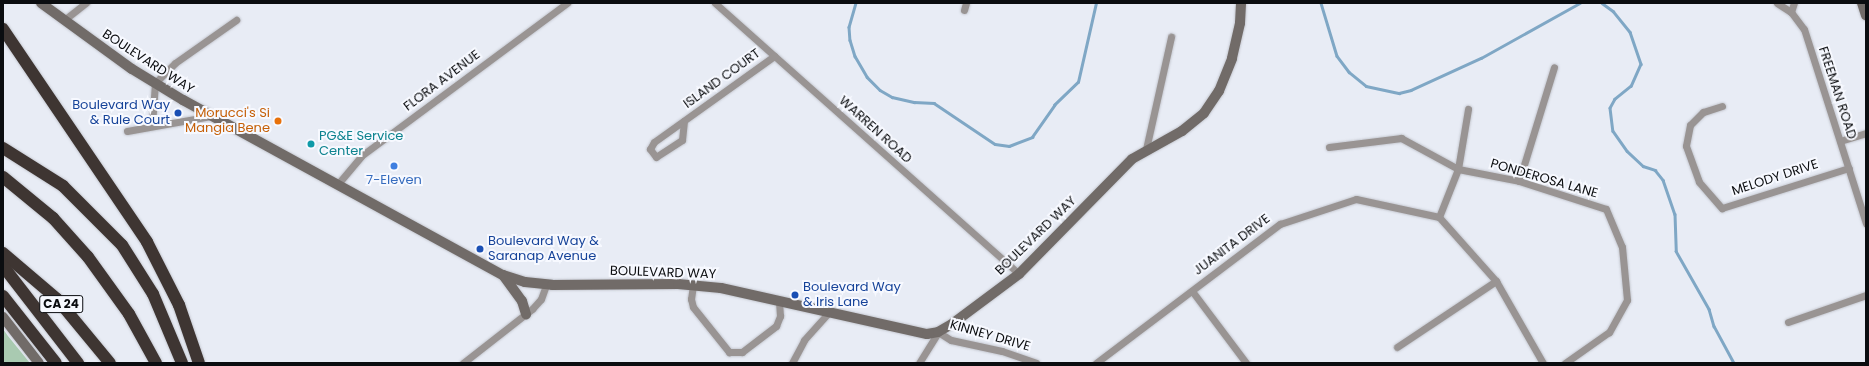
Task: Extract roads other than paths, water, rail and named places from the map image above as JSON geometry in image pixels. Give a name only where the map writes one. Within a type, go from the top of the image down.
[{"type":"highway","points":[[3,29],[150,247],[180,305],[199,363]]},
{"type":"highway","points":[[3,148],[63,186],[122,245],[158,305],[182,363]]},
{"type":"highway","points":[[3,177],[39,206],[75,241],[120,299],[156,363]]},
{"type":"highway","name":"CA 24","points":[[3,253],[57,299],[110,363]]},
{"type":"highway","points":[[3,266],[78,363]]},
{"type":"highway","points":[[3,296],[56,363]]},
{"type":"street","name":"BOULEVARD WAY","points":[[41,3],[155,83],[211,116],[337,186],[503,275],[525,282],[546,285],[693,285],[721,288],[829,312],[913,333],[938,332],[1019,274],[1118,171],[1146,149],[1182,131],[1204,113],[1219,91],[1232,58],[1240,23],[1241,3]]},
{"type":"street","points":[[64,20],[86,3]]},
{"type":"street","name":"FLORA AVENUE","points":[[337,186],[361,156],[567,3]]},
{"type":"street","name":"WARREN ROAD","points":[[715,3],[1019,274]]},
{"type":"street","name":"FREEMAN ROAD","points":[[1777,3],[1791,12],[1804,29],[1866,223]]},
{"type":"street","points":[[1791,12],[1794,3]]},
{"type":"street","points":[[1862,3],[1866,14]]},
{"type":"street","points":[[152,125],[155,83],[175,63],[236,20]]},
{"type":"street","points":[[1146,149],[1171,37]]},
{"type":"street","name":"ISLAND COURT","points":[[684,121],[682,140],[656,157],[650,149],[654,142],[774,56]]},
{"type":"street","points":[[1518,181],[1554,67]]},
{"type":"street","name":"MELODY DRIVE","points":[[1722,106],[1703,112],[1690,125],[1686,146],[1699,182],[1722,208],[1848,168]]},
{"type":"street","points":[[1468,109],[1458,169],[1439,218],[1496,281],[1543,363]]},
{"type":"street","points":[[127,131],[152,125],[211,116]]},
{"type":"street","points":[[1840,141],[1866,133]]},
{"type":"street","name":"PONDEROSA LANE","points":[[1329,147],[1401,138],[1458,169],[1518,181],[1606,209],[1622,247],[1627,300],[1609,332],[1565,363]]},
{"type":"street","name":"JUANITA DRIVE","points":[[1096,363],[1280,224],[1356,199],[1439,218]]},
{"type":"street","points":[[503,275],[522,301],[526,314]]},
{"type":"street","points":[[1397,347],[1496,281]]},
{"type":"street","points":[[463,363],[526,314],[541,300],[546,285]]},
{"type":"street","points":[[693,285],[691,299],[697,313],[724,349],[736,353],[742,352],[776,326],[780,316],[779,301]]},
{"type":"street","points":[[1192,291],[1246,363]]},
{"type":"street","points":[[1788,322],[1866,295]]},
{"type":"street","points":[[792,363],[804,340],[829,312]]},
{"type":"street","points":[[3,317],[38,363]]},
{"type":"street","points":[[919,363],[938,332]]},
{"type":"street","name":"KINNEY DRIVE","points":[[938,332],[951,340],[1002,351],[1036,363]]},
{"type":"waterway","points":[[856,3],[849,27],[850,40],[855,56],[867,77],[880,90],[892,97],[914,102],[934,103],[995,144],[1009,146],[1032,137],[1054,105],[1078,82],[1096,3]]},
{"type":"waterway","points":[[1321,3],[1337,56],[1349,72],[1366,86],[1399,93],[1411,90],[1481,58],[1580,3]]},
{"type":"waterway","points":[[1602,3],[1613,11],[1630,32],[1641,64],[1631,86],[1615,99],[1610,108],[1613,131],[1627,151],[1643,166],[1655,170],[1663,180],[1675,214],[1676,251],[1709,309],[1714,326],[1734,363]]},
{"type":"place","name":"Boulevard Way & Rule Court","points":[[178,113]]},
{"type":"place","name":"Morucci's Si Mangia Bene","points":[[278,121]]},
{"type":"place","name":"PG&E Service Center","points":[[311,144]]},
{"type":"place","name":"7-Eleven","points":[[394,166]]},
{"type":"place","name":"Boulevard Way & Saranap Avenue","points":[[480,249]]},
{"type":"place","name":"Boulevard Way & Iris Lane","points":[[795,295]]}]
